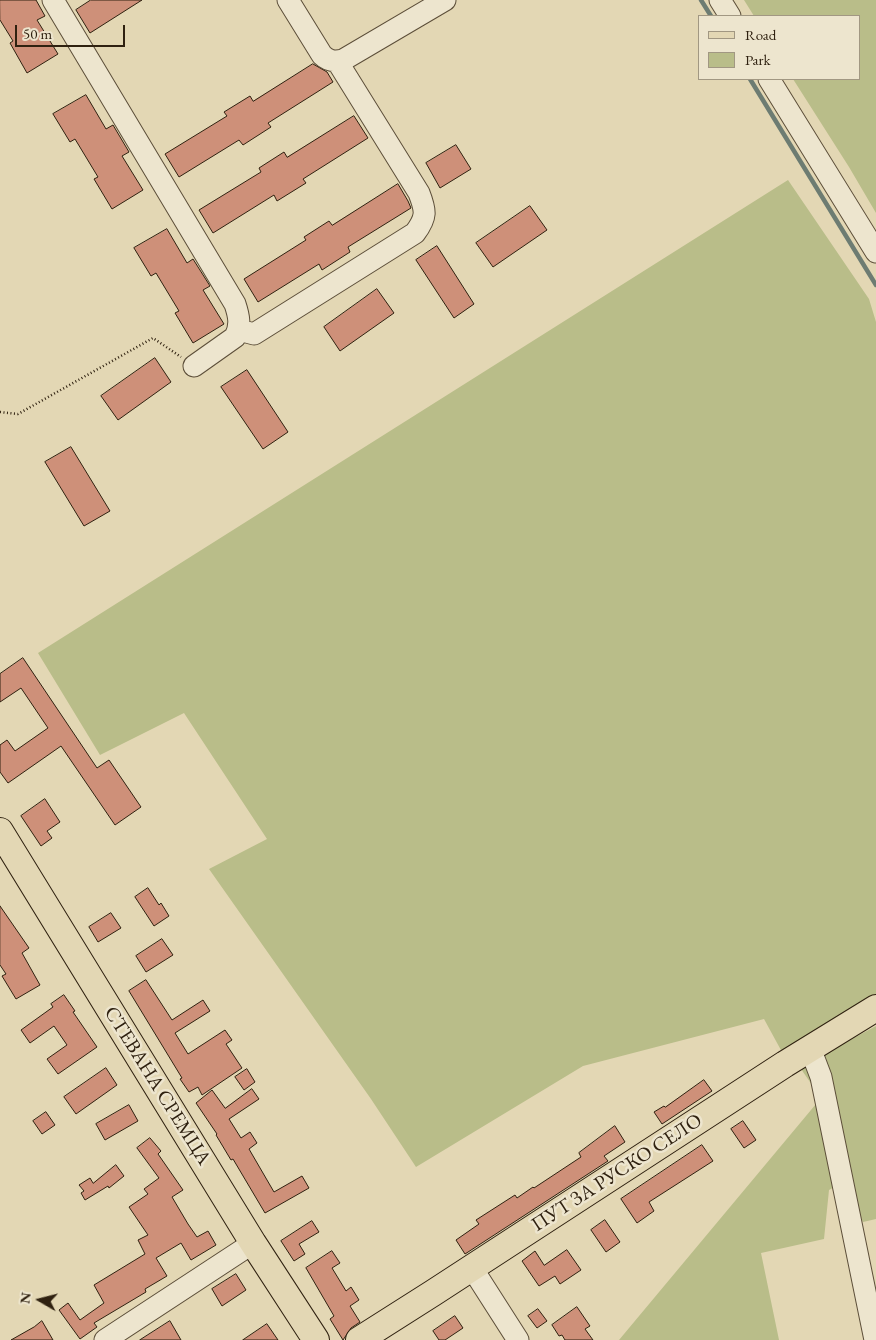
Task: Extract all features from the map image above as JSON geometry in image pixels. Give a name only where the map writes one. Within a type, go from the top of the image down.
[{"type":"main road","name":"СТЕВАНА СРЕМЦА","points":[[0,831],[253,1243],[316,1340]]},
{"type":"main road","name":"ПУТ ЗА РУСКО СЕЛО","points":[[359,1340],[810,1048],[876,1008]]},
{"type":"street","points":[[53,0],[235,304],[240,322],[235,338],[194,366]]},
{"type":"street","points":[[288,0],[322,55],[337,61],[343,60],[444,0]]},
{"type":"street","points":[[720,0],[729,15]]},
{"type":"street","points":[[239,330],[254,334],[415,233],[424,222],[423,205],[419,193],[337,61]]},
{"type":"street","points":[[770,80],[876,252]]},
{"type":"street","points":[[810,1048],[821,1076],[875,1340]]},
{"type":"street","points":[[105,1340],[253,1243]]},
{"type":"street","points":[[472,1268],[518,1340]]},
{"type":"path","points":[[0,412],[18,414],[153,338],[194,366]]},
{"type":"green space","points":[[744,0],[876,0],[876,213],[794,80],[861,80],[861,15],[753,15]]},
{"type":"green space","points":[[788,180],[869,299],[876,322],[876,995],[782,1052],[764,1019],[583,1066],[416,1167],[371,1099],[209,869],[267,839],[184,713],[100,755],[38,653]]},
{"type":"green space","points":[[876,1026],[876,1219],[863,1222],[843,1182],[829,1190],[824,1239],[761,1253],[779,1340],[619,1340],[821,1098],[801,1069]]},
{"type":"building","points":[[0,0],[36,0],[45,16],[37,20],[58,54],[27,73],[10,43],[13,41],[0,20]]},
{"type":"building","points":[[91,0],[142,0],[90,33],[76,10]]},
{"type":"building","points":[[313,64],[327,72],[333,82],[268,123],[271,127],[243,145],[239,140],[179,177],[165,154],[227,116],[224,112],[250,96],[253,101]]},
{"type":"building","points":[[86,95],[106,129],[113,125],[129,152],[122,156],[143,190],[112,209],[94,179],[98,177],[75,139],[70,142],[53,114]]},
{"type":"building","points":[[354,116],[368,138],[303,179],[306,183],[277,201],[274,195],[213,233],[199,210],[261,172],[259,168],[284,152],[287,157]]},
{"type":"building","points":[[456,145],[471,169],[440,188],[426,163]]},
{"type":"building","points":[[398,184],[411,208],[348,247],[350,252],[322,270],[319,264],[258,302],[244,279],[306,240],[304,237],[329,221],[332,225]]},
{"type":"building","points":[[530,206],[547,230],[493,267],[476,243]]},
{"type":"building","points":[[167,229],[187,263],[193,259],[210,286],[203,290],[224,324],[193,343],[175,313],[179,311],[156,273],[151,276],[134,248]]},
{"type":"building","points":[[437,246],[474,304],[454,318],[416,260]]},
{"type":"building","points":[[377,289],[394,313],[340,351],[324,327]]},
{"type":"building","points":[[155,358],[171,382],[118,420],[101,396]]},
{"type":"building","points":[[247,370],[288,432],[263,449],[221,387]]},
{"type":"building","points":[[71,447],[110,511],[84,526],[45,462]]},
{"type":"building","points":[[23,658],[97,768],[109,760],[141,807],[115,825],[61,746],[8,783],[0,772],[0,745],[7,740],[15,751],[48,728],[21,688],[0,702],[0,674]]},
{"type":"building","points":[[45,799],[60,822],[47,831],[52,838],[41,846],[21,816]]},
{"type":"building","points":[[148,888],[169,916],[154,926],[135,897]]},
{"type":"building","points":[[0,906],[29,948],[22,953],[40,985],[16,999],[2,976],[6,974],[0,965]]},
{"type":"building","points":[[111,913],[121,928],[98,942],[89,927]]},
{"type":"building","points":[[162,939],[173,955],[146,972],[136,956]]},
{"type":"building","points":[[146,980],[172,1020],[203,1000],[210,1011],[175,1033],[188,1054],[225,1030],[232,1040],[226,1044],[242,1068],[202,1095],[198,1087],[189,1092],[129,991]]},
{"type":"building","points":[[64,995],[75,1011],[73,1012],[97,1047],[58,1074],[47,1059],[67,1045],[54,1026],[30,1043],[21,1030],[53,1007],[51,1004]]},
{"type":"building","points":[[106,1068],[117,1085],[76,1114],[64,1097]]},
{"type":"building","points":[[247,1069],[255,1082],[244,1090],[235,1077]]},
{"type":"building","points":[[704,1080],[712,1091],[662,1124],[654,1112],[665,1107]]},
{"type":"building","points":[[252,1089],[259,1099],[229,1119],[241,1138],[250,1132],[257,1143],[249,1149],[274,1192],[302,1176],[309,1188],[265,1213],[233,1159],[231,1160],[217,1134],[196,1103],[212,1090],[225,1108]]},
{"type":"building","points":[[129,1105],[138,1121],[105,1140],[96,1124]]},
{"type":"building","points":[[46,1112],[55,1125],[42,1134],[33,1121]]},
{"type":"building","points":[[743,1121],[756,1140],[744,1148],[731,1129]]},
{"type":"building","points":[[615,1126],[625,1142],[604,1156],[608,1161],[465,1254],[456,1240],[479,1224],[476,1220],[515,1195],[517,1198],[534,1188],[581,1157],[579,1153]]},
{"type":"building","points":[[150,1138],[161,1151],[158,1154],[183,1190],[172,1197],[188,1224],[197,1237],[208,1231],[216,1245],[191,1260],[181,1243],[156,1258],[167,1276],[145,1289],[146,1292],[94,1323],[97,1327],[80,1339],[59,1310],[68,1303],[80,1320],[104,1303],[94,1285],[145,1254],[138,1240],[148,1235],[129,1207],[148,1194],[144,1189],[159,1178],[137,1148]]},
{"type":"building","points":[[702,1145],[713,1161],[649,1202],[654,1211],[637,1223],[621,1199]]},
{"type":"building","points":[[116,1165],[124,1176],[109,1188],[108,1186],[85,1200],[81,1193],[84,1191],[79,1185],[90,1178],[93,1183]]},
{"type":"building","points":[[605,1220],[620,1242],[606,1252],[591,1230]]},
{"type":"building","points":[[312,1221],[319,1232],[299,1244],[305,1254],[294,1261],[281,1241]]},
{"type":"building","points":[[567,1250],[581,1270],[560,1284],[555,1276],[539,1286],[522,1261],[535,1251],[544,1265]]},
{"type":"building","points":[[332,1251],[340,1263],[332,1268],[346,1291],[351,1287],[359,1300],[350,1306],[360,1322],[351,1328],[343,1340],[330,1319],[334,1316],[306,1268]]},
{"type":"building","points":[[236,1274],[246,1290],[222,1306],[212,1289]]},
{"type":"building","points":[[577,1307],[590,1326],[585,1329],[593,1340],[565,1340],[562,1335],[559,1336],[552,1325]]},
{"type":"building","points":[[538,1309],[547,1321],[537,1328],[528,1316]]},
{"type":"building","points":[[455,1316],[463,1328],[445,1340],[439,1340],[433,1331]]},
{"type":"building","points":[[42,1321],[53,1340],[11,1340],[34,1327]]},
{"type":"building","points":[[170,1321],[181,1340],[140,1340]]},
{"type":"building","points":[[267,1324],[278,1340],[243,1340]]},
{"type":"waterway","points":[[701,0],[710,15]]},
{"type":"waterway","points":[[751,80],[876,285]]}]
